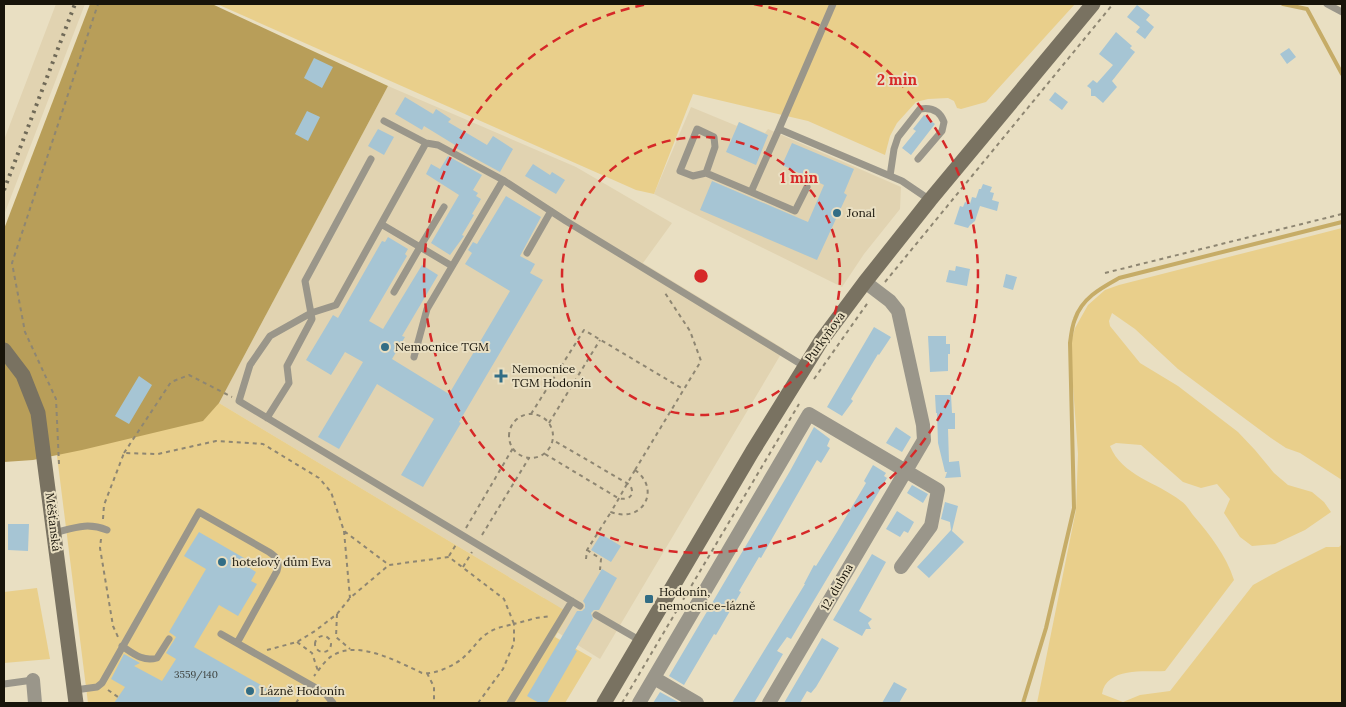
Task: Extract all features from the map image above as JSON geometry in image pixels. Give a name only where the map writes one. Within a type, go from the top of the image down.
[{"type":"street","name":"Purkyňova","points":[[604,703],[804,366],[871,286],[930,200],[1093,4]]},
{"type":"street","name":"12. dubna","points":[[768,703],[924,440],[923,425],[898,312],[890,301],[871,286]]},
{"type":"street","name":"Měšťanská","points":[[4,350],[23,375],[38,413],[75,696]]},
{"type":"street","points":[[639,703],[808,414],[938,490],[931,526],[901,567]]},
{"type":"street","points":[[654,678],[696,703]]},
{"type":"street","points":[[32,680],[36,703]]},
{"type":"lane","points":[[750,192],[833,4]]},
{"type":"lane","points":[[1327,4],[1342,12]]},
{"type":"lane","points":[[890,176],[894,149],[898,137],[920,109],[929,107],[937,111],[944,122],[942,131],[918,159]]},
{"type":"lane","points":[[384,121],[426,143],[438,144],[503,180],[804,366]]},
{"type":"lane","points":[[706,174],[715,147],[714,137],[697,129],[680,171],[692,176],[706,174],[795,211],[806,187]]},
{"type":"lane","points":[[779,129],[890,176],[914,188],[930,200]]},
{"type":"lane","points":[[426,143],[336,305],[311,314],[270,336],[250,365],[239,401],[580,606]]},
{"type":"lane","points":[[267,418],[289,383],[287,366],[312,320],[305,281],[370,159]]},
{"type":"lane","points":[[414,357],[427,309],[503,180]]},
{"type":"lane","points":[[394,292],[444,207]]},
{"type":"lane","points":[[527,254],[551,211]]},
{"type":"lane","points":[[381,224],[452,266]]},
{"type":"lane","points":[[75,696],[102,683],[199,512],[269,552],[278,560],[279,566],[277,571],[236,642]]},
{"type":"lane","points":[[54,532],[88,525],[105,529]]},
{"type":"lane","points":[[510,703],[572,601]]},
{"type":"lane","points":[[596,615],[641,641]]},
{"type":"lane","points":[[221,634],[325,693],[333,703]]},
{"type":"lane","points":[[122,646],[143,659],[150,660],[157,658],[169,640]]},
{"type":"lane","points":[[4,684],[32,680]]},
{"type":"path","points":[[60,468],[56,399],[25,332],[12,264],[98,4]]},
{"type":"path","points":[[814,379],[871,286],[1113,4]]},
{"type":"path","points":[[1105,273],[1342,214]]},
{"type":"path","points":[[586,559],[588,550],[618,498],[701,360],[690,331],[649,271]]},
{"type":"path","points":[[531,414],[584,330],[683,389]]},
{"type":"path","points":[[549,423],[600,340]]},
{"type":"path","points":[[122,646],[113,626],[100,548],[105,529],[104,505],[124,453],[171,382],[189,375],[239,401]]},
{"type":"path","points":[[622,703],[799,404]]},
{"type":"path","points":[[531,414],[542,417],[549,423],[554,434],[550,449],[538,458],[529,458],[516,453],[510,440],[512,425],[522,416],[531,414]]},
{"type":"path","points":[[544,454],[618,498],[629,499],[632,495],[632,490],[627,483],[553,440]]},
{"type":"path","points":[[124,453],[158,454],[216,441],[263,444],[320,478],[331,492],[344,531],[350,598]]},
{"type":"path","points":[[449,557],[513,448]]},
{"type":"path","points":[[463,568],[529,458]]},
{"type":"path","points":[[611,512],[619,515],[635,513],[642,508],[646,501],[648,494],[647,486],[644,479],[635,470]]},
{"type":"path","points":[[344,531],[389,565]]},
{"type":"path","points":[[588,550],[601,559],[600,570]]},
{"type":"path","points":[[255,653],[297,642],[315,631],[337,614],[350,598],[389,565],[449,557],[504,599],[514,624],[514,643],[503,669],[478,703]]},
{"type":"path","points":[[336,637],[337,614]]},
{"type":"path","points":[[336,637],[350,649],[383,655],[427,673],[448,667],[464,658],[487,633],[502,627],[551,616]]},
{"type":"path","points":[[315,631],[319,637]]},
{"type":"path","points":[[316,650],[315,641],[319,637],[327,636],[331,640],[331,646],[328,651]]},
{"type":"path","points":[[331,640],[336,637]]},
{"type":"path","points":[[297,642],[312,653],[318,671]]},
{"type":"path","points":[[296,703],[318,671],[332,656],[350,649]]},
{"type":"path","points":[[316,650],[321,652],[328,651]]},
{"type":"path","points":[[312,653],[316,650]]},
{"type":"path","points":[[328,651],[332,656]]},
{"type":"path","points":[[427,673],[434,687],[434,703]]},
{"type":"path","points":[[102,683],[108,691],[118,697]]},
{"type":"shaded area","points":[[56,4],[85,4],[4,215],[4,140]]},
{"type":"shaded area","points":[[90,4],[212,4],[388,86],[219,403],[203,421],[82,450],[33,460],[4,462],[4,229]]},
{"type":"shaded area","points":[[217,4],[1075,4],[986,102],[961,109],[957,108],[954,101],[948,98],[916,102],[897,123],[890,136],[885,155],[808,121],[693,94],[654,194],[636,190]]},
{"type":"shaded area","name":"Nemocnice TGM Hodonín","points":[[388,86],[576,167],[672,223],[643,263],[784,349],[600,659],[533,617],[544,598],[219,403]]},
{"type":"shaded area","points":[[691,107],[737,126],[739,122],[765,133],[768,129],[901,187],[900,209],[864,254],[842,287],[654,194]]},
{"type":"shaded area","points":[[1342,228],[1342,480],[1300,453],[1286,448],[1271,438],[1178,369],[1135,329],[1112,313],[1109,321],[1110,326],[1140,363],[1178,386],[1238,432],[1274,473],[1288,485],[1312,492],[1324,502],[1331,512],[1305,530],[1275,544],[1252,546],[1240,537],[1224,513],[1230,499],[1217,484],[1201,488],[1183,482],[1141,445],[1116,443],[1110,446],[1123,465],[1131,472],[1172,494],[1185,504],[1217,546],[1227,562],[1234,580],[1165,671],[1118,675],[1105,685],[1102,694],[1123,702],[1140,695],[1170,691],[1253,585],[1326,547],[1339,547],[1342,544],[1342,703],[1037,703],[1076,510],[1078,454],[1070,346],[1075,328],[1088,305],[1105,290],[1119,285]]},
{"type":"shaded area","points":[[225,365],[219,403],[569,613],[555,637],[592,658],[565,703],[88,703],[51,408]]},
{"type":"shaded area","points":[[37,588],[50,659],[4,663],[4,592]]},
{"type":"building","points":[[1137,5],[1150,15],[1146,20],[1154,27],[1145,39],[1136,32],[1140,27],[1127,17]]},
{"type":"building","points":[[1116,32],[1132,46],[1130,48],[1135,52],[1112,81],[1117,87],[1103,103],[1095,96],[1091,96],[1091,89],[1087,86],[1093,80],[1097,83],[1113,65],[1099,54]]},
{"type":"building","points":[[1289,48],[1296,57],[1287,64],[1280,54]]},
{"type":"building","points":[[314,58],[333,67],[322,88],[304,78]]},
{"type":"building","points":[[1055,92],[1068,102],[1062,110],[1049,100]]},
{"type":"building","points":[[405,97],[433,114],[436,109],[451,119],[448,122],[487,145],[493,136],[513,149],[500,172],[454,147],[455,145],[424,126],[422,130],[395,114]]},
{"type":"building","points":[[307,111],[320,117],[308,141],[295,134]]},
{"type":"building","points":[[924,115],[935,124],[911,155],[902,148],[916,131],[913,129]]},
{"type":"building","points":[[739,122],[768,135],[756,165],[726,152]]},
{"type":"building","points":[[378,129],[394,137],[384,155],[368,146]]},
{"type":"building","points":[[792,143],[854,169],[844,193],[847,195],[817,260],[700,210],[712,181],[808,222],[824,185],[782,165]]},
{"type":"building","points":[[448,156],[482,175],[473,190],[478,193],[476,196],[481,199],[462,235],[464,236],[450,255],[431,243],[459,195],[426,174],[431,164],[440,169]]},
{"type":"building","points":[[533,164],[550,175],[552,172],[565,180],[556,194],[525,176]]},
{"type":"building","points":[[983,184],[992,187],[990,192],[994,193],[992,200],[999,202],[997,211],[980,206],[975,221],[968,228],[954,224],[960,206],[963,207],[965,202],[970,204],[972,197],[976,198]]},
{"type":"building","name":"Nemocnice TGM","points":[[506,196],[541,217],[520,256],[535,264],[530,273],[543,280],[423,487],[401,475],[434,419],[377,384],[339,449],[318,437],[363,362],[345,352],[331,375],[306,360],[333,315],[338,318],[382,241],[385,242],[388,237],[408,249],[405,254],[407,256],[369,321],[383,329],[422,265],[438,275],[402,336],[405,337],[392,359],[449,394],[510,291],[465,264],[472,253],[468,250],[473,242],[477,244]]},
{"type":"building","points":[[956,266],[970,269],[967,286],[946,282],[949,270],[955,271]]},
{"type":"building","points":[[1006,274],[1017,277],[1013,290],[1003,287]]},
{"type":"building","points":[[874,327],[891,337],[878,354],[851,399],[853,401],[842,416],[827,407]]},
{"type":"building","points":[[928,336],[946,336],[946,344],[950,344],[948,371],[930,372]]},
{"type":"building","points":[[139,376],[152,385],[129,424],[115,416]]},
{"type":"building","points":[[935,395],[951,395],[952,413],[955,413],[955,429],[948,429],[949,462],[959,461],[961,477],[945,478],[947,472],[945,472],[938,443]]},
{"type":"building","points":[[814,427],[830,439],[827,446],[830,448],[821,463],[817,460],[761,558],[759,557],[739,591],[741,592],[716,635],[714,634],[684,685],[669,676]]},
{"type":"building","points":[[896,427],[911,437],[902,452],[886,443]]},
{"type":"building","points":[[873,465],[886,473],[884,476],[887,478],[791,639],[787,637],[777,651],[783,654],[769,678],[754,703],[732,703],[805,584],[814,565],[816,566],[837,532],[866,483],[864,481]]},
{"type":"building","points":[[912,485],[928,494],[923,503],[907,493]]},
{"type":"building","points":[[945,502],[958,506],[952,531],[964,542],[929,578],[917,567],[951,530],[950,522],[941,519]]},
{"type":"building","points":[[897,511],[914,522],[908,533],[904,531],[900,537],[886,529]]},
{"type":"building","points":[[8,524],[29,524],[28,551],[8,550]]},
{"type":"building","points":[[199,532],[251,562],[248,567],[256,572],[251,581],[257,584],[238,616],[219,605],[194,647],[282,697],[278,703],[114,703],[125,687],[111,679],[124,654],[140,663],[134,666],[162,681],[176,659],[166,653],[176,637],[169,632],[206,569],[184,556]]},
{"type":"building","points":[[601,534],[621,546],[611,562],[591,550]]},
{"type":"building","points":[[872,554],[886,562],[859,611],[872,619],[868,623],[871,629],[866,629],[862,636],[833,620]]},
{"type":"building","points":[[602,569],[617,578],[599,610],[594,610],[591,613],[593,619],[547,703],[539,703],[527,696],[577,611],[582,611],[585,608],[583,601]]},
{"type":"building","points":[[822,638],[839,648],[811,693],[807,691],[800,703],[784,703]]},
{"type":"building","points":[[894,682],[907,689],[899,703],[882,703]]},
{"type":"building","points":[[660,692],[680,703],[653,703]]},
{"type":"waterway","points":[[1283,4],[1307,9],[1342,74]]},
{"type":"waterway","points":[[1023,703],[1046,628],[1074,508],[1070,343],[1074,322],[1082,305],[1099,290],[1119,278],[1342,222]]},
{"type":"railway","points":[[4,190],[75,4]]},
{"type":"place","name":"Jonal","points":[[837,213]]},
{"type":"place","name":"Nemocnice TGM","points":[[385,347]]},
{"type":"place","name":"Nemocnice TGM Hodonín","points":[[501,376]]},
{"type":"place","name":"hotelový dům Eva","points":[[222,562]]},
{"type":"place","name":"Hodonín, nemocnice-lázně","points":[[649,599]]},
{"type":"place","name":"Lázně Hodonín","points":[[250,691]]}]
